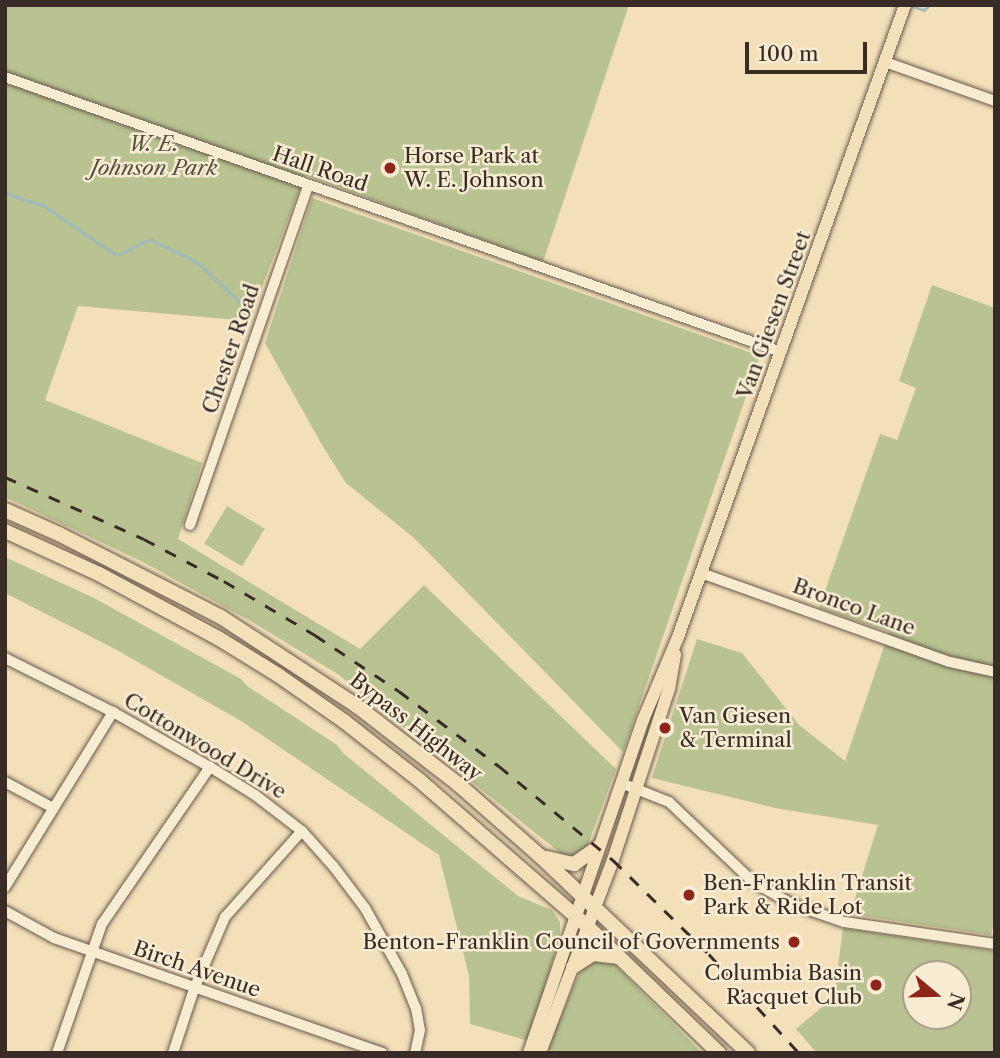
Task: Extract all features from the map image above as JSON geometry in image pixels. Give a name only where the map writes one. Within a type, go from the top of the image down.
[{"type":"highway","name":"Bypass Highway","points":[[5,510],[159,584],[271,647],[388,729],[582,893],[748,1053]]},
{"type":"highway","name":"Bypass Highway","points":[[5,531],[137,594],[278,675],[345,722],[419,780],[588,927],[719,1053]]},
{"type":"highway","points":[[540,856],[564,864],[574,864],[598,847]]},
{"type":"highway","points":[[573,967],[593,954],[622,958]]},
{"type":"main road","name":"Van Giesen Street","points":[[529,1053],[574,915],[656,684],[678,637],[905,5]]},
{"type":"main road","name":"Van Giesen Street","points":[[540,1053],[596,906],[669,689],[678,637]]},
{"type":"street","points":[[885,62],[995,102]]},
{"type":"street","name":"Hall Road","points":[[5,77],[781,352]]},
{"type":"street","name":"Chester Road","points":[[190,525],[308,186]]},
{"type":"street","name":"Bronco Lane","points":[[701,573],[950,662],[995,671]]},
{"type":"street","name":"Cottonwood Drive","points":[[5,658],[113,712],[209,767],[255,795],[302,831],[365,908],[402,974],[416,1008],[420,1030],[415,1053]]},
{"type":"street","points":[[5,887],[113,712]]},
{"type":"street","points":[[57,1053],[102,924],[209,767]]},
{"type":"street","points":[[5,782],[52,808]]},
{"type":"street","points":[[621,783],[669,802],[753,882],[792,904],[844,922],[995,944]]},
{"type":"street","points":[[173,1053],[194,989],[225,917],[302,831]]},
{"type":"street","name":"Birch Avenue","points":[[5,911],[48,936],[382,1053]]},
{"type":"green space","name":"W. E. Johnson Park","points":[[5,5],[629,5],[543,262],[305,175],[249,321],[78,306],[45,400],[202,463],[178,539],[360,649],[424,585],[616,769],[587,847],[580,855],[564,856],[339,675],[254,623],[143,562],[5,497]]},
{"type":"green space","points":[[312,198],[760,356],[623,752],[414,538],[346,483],[322,445],[265,343]]},
{"type":"green space","points":[[932,285],[995,308],[995,919],[991,935],[850,914],[878,825],[775,808],[652,778],[697,639],[742,653],[799,725],[845,761],[889,632],[819,608],[880,434],[897,440],[916,388],[899,381]]},
{"type":"green space","points":[[227,506],[265,529],[242,566],[204,544]]},
{"type":"green space","points":[[5,557],[94,598],[241,679],[247,686],[337,745],[343,753],[518,896],[552,910],[560,922],[560,935],[529,1041],[470,1024],[469,976],[439,855],[241,721],[115,649],[5,593]]},
{"type":"green space","name":"Columbia Basin Racquet Club","points":[[843,928],[995,951],[995,1053],[817,1053],[796,1029],[834,997]]},
{"type":"green space","points":[[595,960],[612,962],[702,1053],[558,1053],[547,1049],[582,967]]},
{"type":"waterway","points":[[909,5],[924,10],[929,5]]},
{"type":"waterway","points":[[5,193],[43,205],[115,254],[121,254],[152,240],[197,262],[240,302]]},
{"type":"railway","points":[[5,477],[144,539],[224,581],[315,635],[399,691],[499,766],[613,860],[709,954],[799,1053]]},
{"type":"place","name":"Horse Park at W. E. Johnson","points":[[390,168]]},
{"type":"place","name":"Van Giesen & Terminal","points":[[665,728]]},
{"type":"place","name":"Ben-Franklin Transit Park & Ride Lot","points":[[689,895]]},
{"type":"place","name":"Benton-Franklin Council of Governments","points":[[794,942]]},
{"type":"place","name":"Columbia Basin Racquet Club","points":[[876,985]]}]
